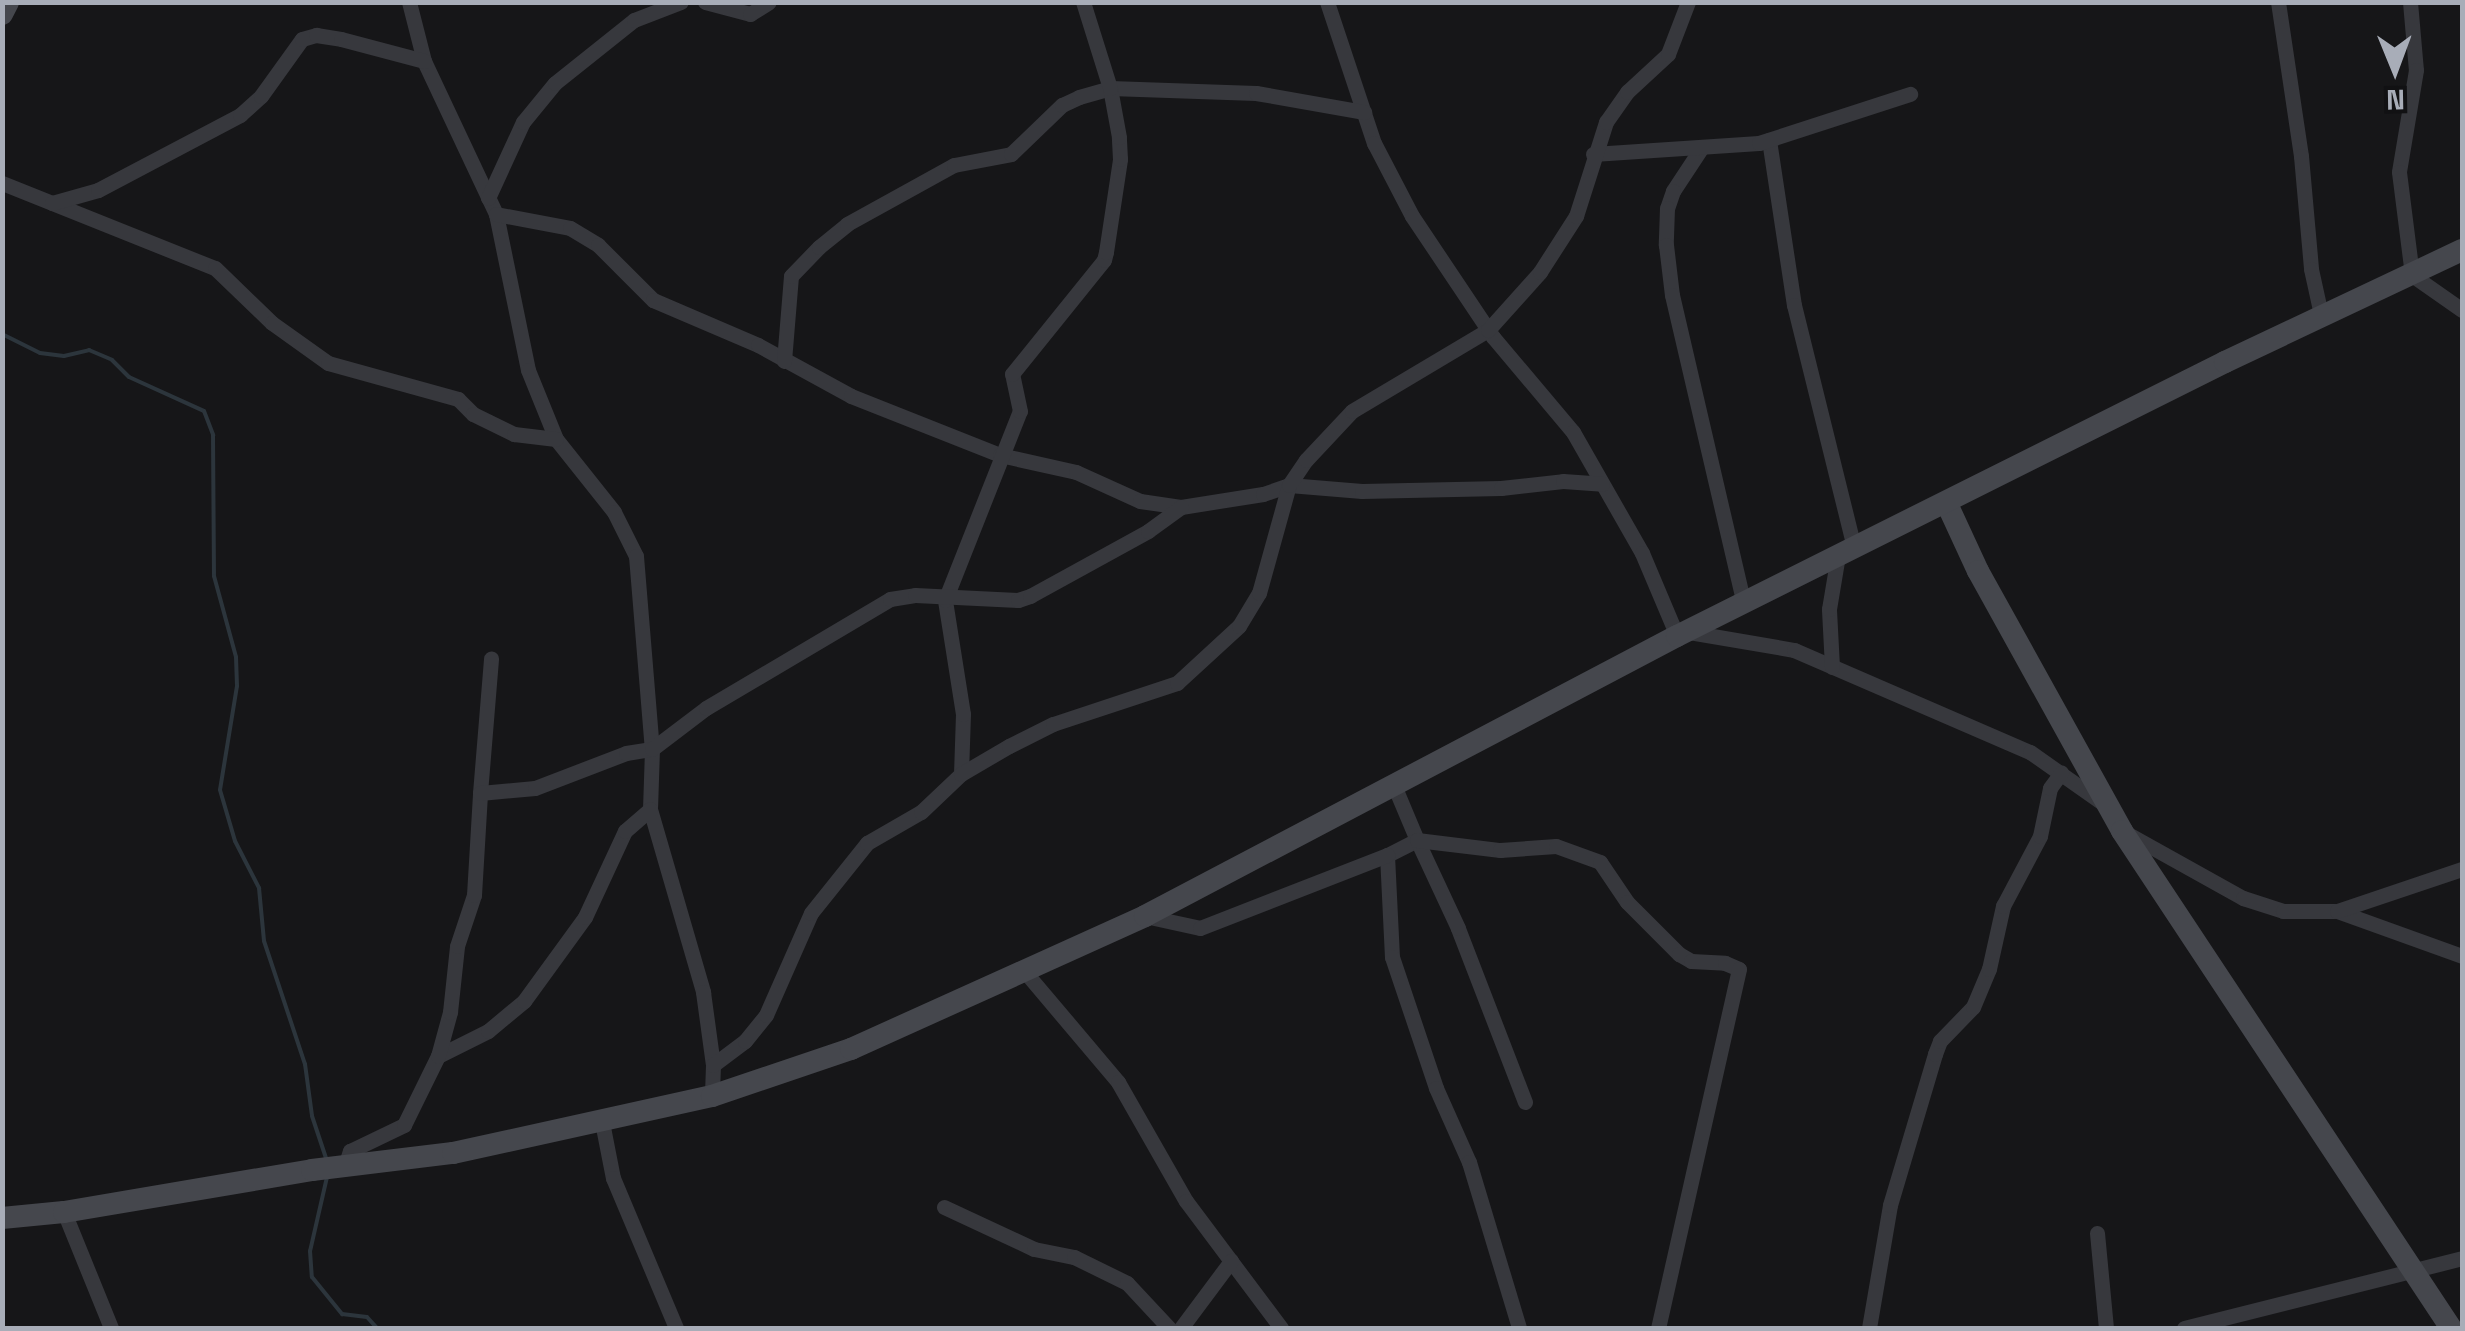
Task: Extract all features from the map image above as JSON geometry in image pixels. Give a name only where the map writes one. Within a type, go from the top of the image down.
[{"type":"street","points":[[2,14],[8,2]]},
{"type":"street","points":[[409,2],[424,61],[496,214],[528,370],[556,439],[614,512],[636,556],[652,748],[650,809],[703,992],[713,1064],[712,1096]]},
{"type":"street","points":[[488,198],[523,122],[554,84],[634,20],[682,2]]},
{"type":"street","points":[[705,2],[750,14],[769,2]]},
{"type":"street","points":[[961,774],[964,714],[945,600],[1020,410],[1012,374],[1104,260],[1120,159],[1110,88],[1083,2]]},
{"type":"street","points":[[1327,2],[1374,143],[1412,216],[1488,330],[1547,396],[1642,552],[1683,634]]},
{"type":"street","points":[[713,1064],[745,1041],[766,1015],[811,912],[867,843],[921,812],[961,774],[1053,724],[1169,687],[1190,673],[1240,626],[1259,593],[1289,484],[1332,429],[1352,411],[1488,330],[1540,272],[1569,227],[1584,194],[1593,154],[1627,92],[1668,54],[1688,2]]},
{"type":"street","points":[[2278,2],[2302,156],[2311,269],[2322,319]]},
{"type":"street","points":[[2410,2],[2416,70],[2398,156],[2412,274],[2462,310]]},
{"type":"street","points":[[52,203],[98,190],[240,115],[260,96],[302,39],[316,34],[424,61]]},
{"type":"street","points":[[784,362],[791,276],[820,246],[847,224],[954,164],[1011,154],[1062,106],[1110,88],[1256,93],[1364,112]]},
{"type":"street","points":[[1593,154],[1768,140],[1910,94]]},
{"type":"street","points":[[1768,140],[1794,305],[1846,551],[1830,609],[1832,666]]},
{"type":"street","points":[[1702,147],[1673,190],[1666,245],[1672,294],[1744,604]]},
{"type":"street","points":[[2,183],[216,268],[272,323],[318,358],[458,399],[473,414],[514,434],[556,439]]},
{"type":"street","points":[[496,214],[524,215],[570,228],[598,245],[654,300],[758,345],[861,401],[1000,455],[1076,472],[1140,500],[1180,507],[1264,494],[1289,484],[1362,490],[1501,488],[1563,481],[1602,484]]},
{"type":"street","points":[[2,1218],[454,1153],[712,1096],[851,1049],[1145,916],[1846,551],[2225,362],[2462,250]]},
{"type":"street","points":[[1946,504],[2122,831],[2451,1328]]},
{"type":"street","points":[[480,793],[536,788],[652,748],[706,708],[890,599],[915,595],[945,600],[1030,596],[1148,531],[1180,507]]},
{"type":"street","points":[[1683,634],[1794,650],[2030,752],[2107,806]]},
{"type":"street","points":[[330,1168],[350,1151],[404,1125],[438,1056],[450,1012],[457,946],[474,895],[491,658]]},
{"type":"street","points":[[1868,1328],[1890,1205],[1934,1054],[1940,1041],[1973,1007],[1988,969],[2003,906],[2040,836],[2050,788],[2062,773]]},
{"type":"street","points":[[1394,783],[1458,928],[1525,1102]]},
{"type":"street","points":[[438,1056],[488,1031],[524,1000],[585,917],[625,830],[650,809]]},
{"type":"street","points":[[2122,831],[2244,898],[2283,911],[2338,911],[2462,870]]},
{"type":"street","points":[[1145,916],[1200,928],[1417,840],[1500,850],[1556,846],[1600,862],[1628,902],[1679,954],[1691,961],[1724,962],[1739,969],[1658,1328]]},
{"type":"street","points":[[1387,855],[1392,957],[1436,1088],[1469,1162],[1520,1328]]},
{"type":"street","points":[[2338,911],[2462,956]]},
{"type":"street","points":[[1026,973],[1118,1082],[1186,1201],[1281,1328]]},
{"type":"street","points":[[602,1122],[613,1178],[676,1328]]},
{"type":"street","points":[[944,1208],[1034,1249],[1074,1257],[1127,1283],[1169,1328]]},
{"type":"street","points":[[64,1212],[111,1328]]},
{"type":"street","points":[[2097,1233],[2106,1328]]},
{"type":"street","points":[[2195,1327],[2462,1258]]},
{"type":"street","points":[[1181,1328],[1230,1261]]},
{"type":"waterway","points":[[2,334],[40,353],[64,356],[89,350],[112,360],[129,377],[204,411],[213,435],[214,576],[236,657],[237,686],[220,790],[235,841],[259,888],[264,941],[305,1064],[312,1116],[326,1158]]},
{"type":"waterway","points":[[327,1177],[310,1251],[312,1277],[342,1314],[367,1317],[377,1328]]}]
